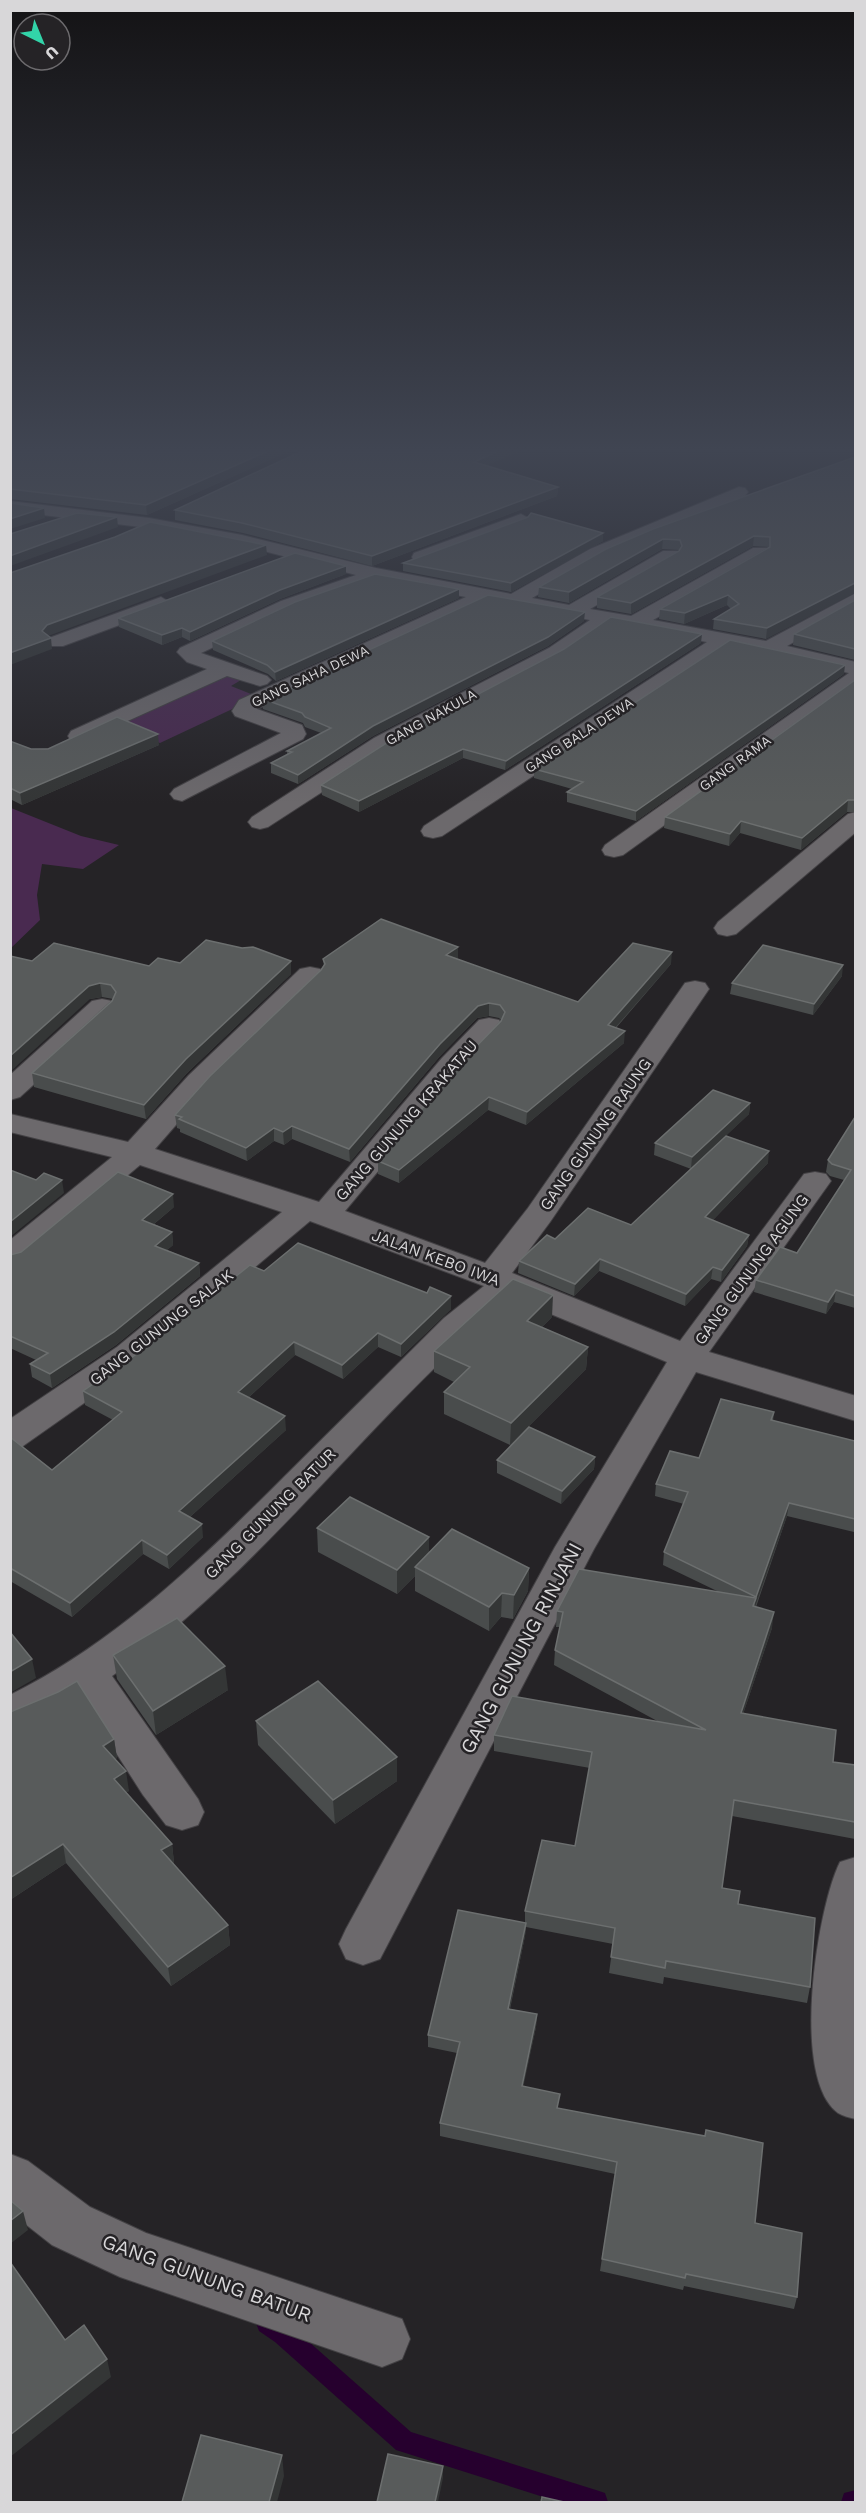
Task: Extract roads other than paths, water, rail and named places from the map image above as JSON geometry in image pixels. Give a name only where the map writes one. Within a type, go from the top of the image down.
[{"type":"street","points":[[355,569],[769,648],[855,668]]},
{"type":"street","points":[[260,680],[194,658],[188,652],[288,605],[388,569]]},
{"type":"street","points":[[514,600],[568,569]]},
{"type":"street","points":[[572,611],[645,569]]},
{"type":"street","points":[[633,623],[729,569]]},
{"type":"street","points":[[401,598],[434,585]]},
{"type":"street","name":"GANG SAHA DEWA","points":[[182,794],[297,732],[243,711],[247,705],[486,595]]},
{"type":"street","points":[[56,642],[174,598]]},
{"type":"street","points":[[769,648],[855,599]]},
{"type":"street","name":"GANG NAKULA","points":[[260,822],[382,743],[556,652],[606,618]]},
{"type":"street","points":[[685,633],[716,618]]},
{"type":"street","name":"GANG BALA DEWA","points":[[433,831],[725,640]]},
{"type":"street","points":[[60,744],[227,668]]},
{"type":"street","name":"GANG RAMA","points":[[614,850],[855,677]]},
{"type":"street","points":[[727,928],[855,819]]},
{"type":"street","points":[[10,1257],[135,1154],[199,1081],[310,975]]},
{"type":"street","name":"GANG GUNUNG RAUNG","points":[[500,1280],[545,1206],[695,989]]},
{"type":"street","points":[[10,1091],[102,1007]]},
{"type":"street","name":"GANG GUNUNG KRAKATAU","points":[[315,1212],[489,1026]]},
{"type":"street","name":"JALAN KEBO IWA","points":[[10,1123],[135,1154],[315,1212],[500,1280],[687,1357],[855,1408]]},
{"type":"street","name":"GANG GUNUNG AGUNG","points":[[687,1357],[815,1180]]},
{"type":"street","name":"GANG GUNUNG SALAK","points":[[10,1437],[129,1355],[315,1212]]},
{"type":"street","name":"GANG GUNUNG BATUR","points":[[10,1715],[65,1687],[118,1651],[221,1564],[500,1280]]},
{"type":"street","name":"GANG GUNUNG RINJANI","points":[[363,1944],[574,1547],[687,1357]]},
{"type":"street","points":[[87,1672],[159,1782],[182,1812]]},
{"type":"street","points":[[855,1876],[842,1948],[835,2025],[837,2067],[842,2080],[855,2096]]},
{"type":"street","name":"GANG GUNUNG BATUR","points":[[10,2179],[71,2226],[139,2258],[382,2340]]},
{"type":"waterway","points":[[267,2323],[283,2334],[404,2442],[596,2502]]}]
